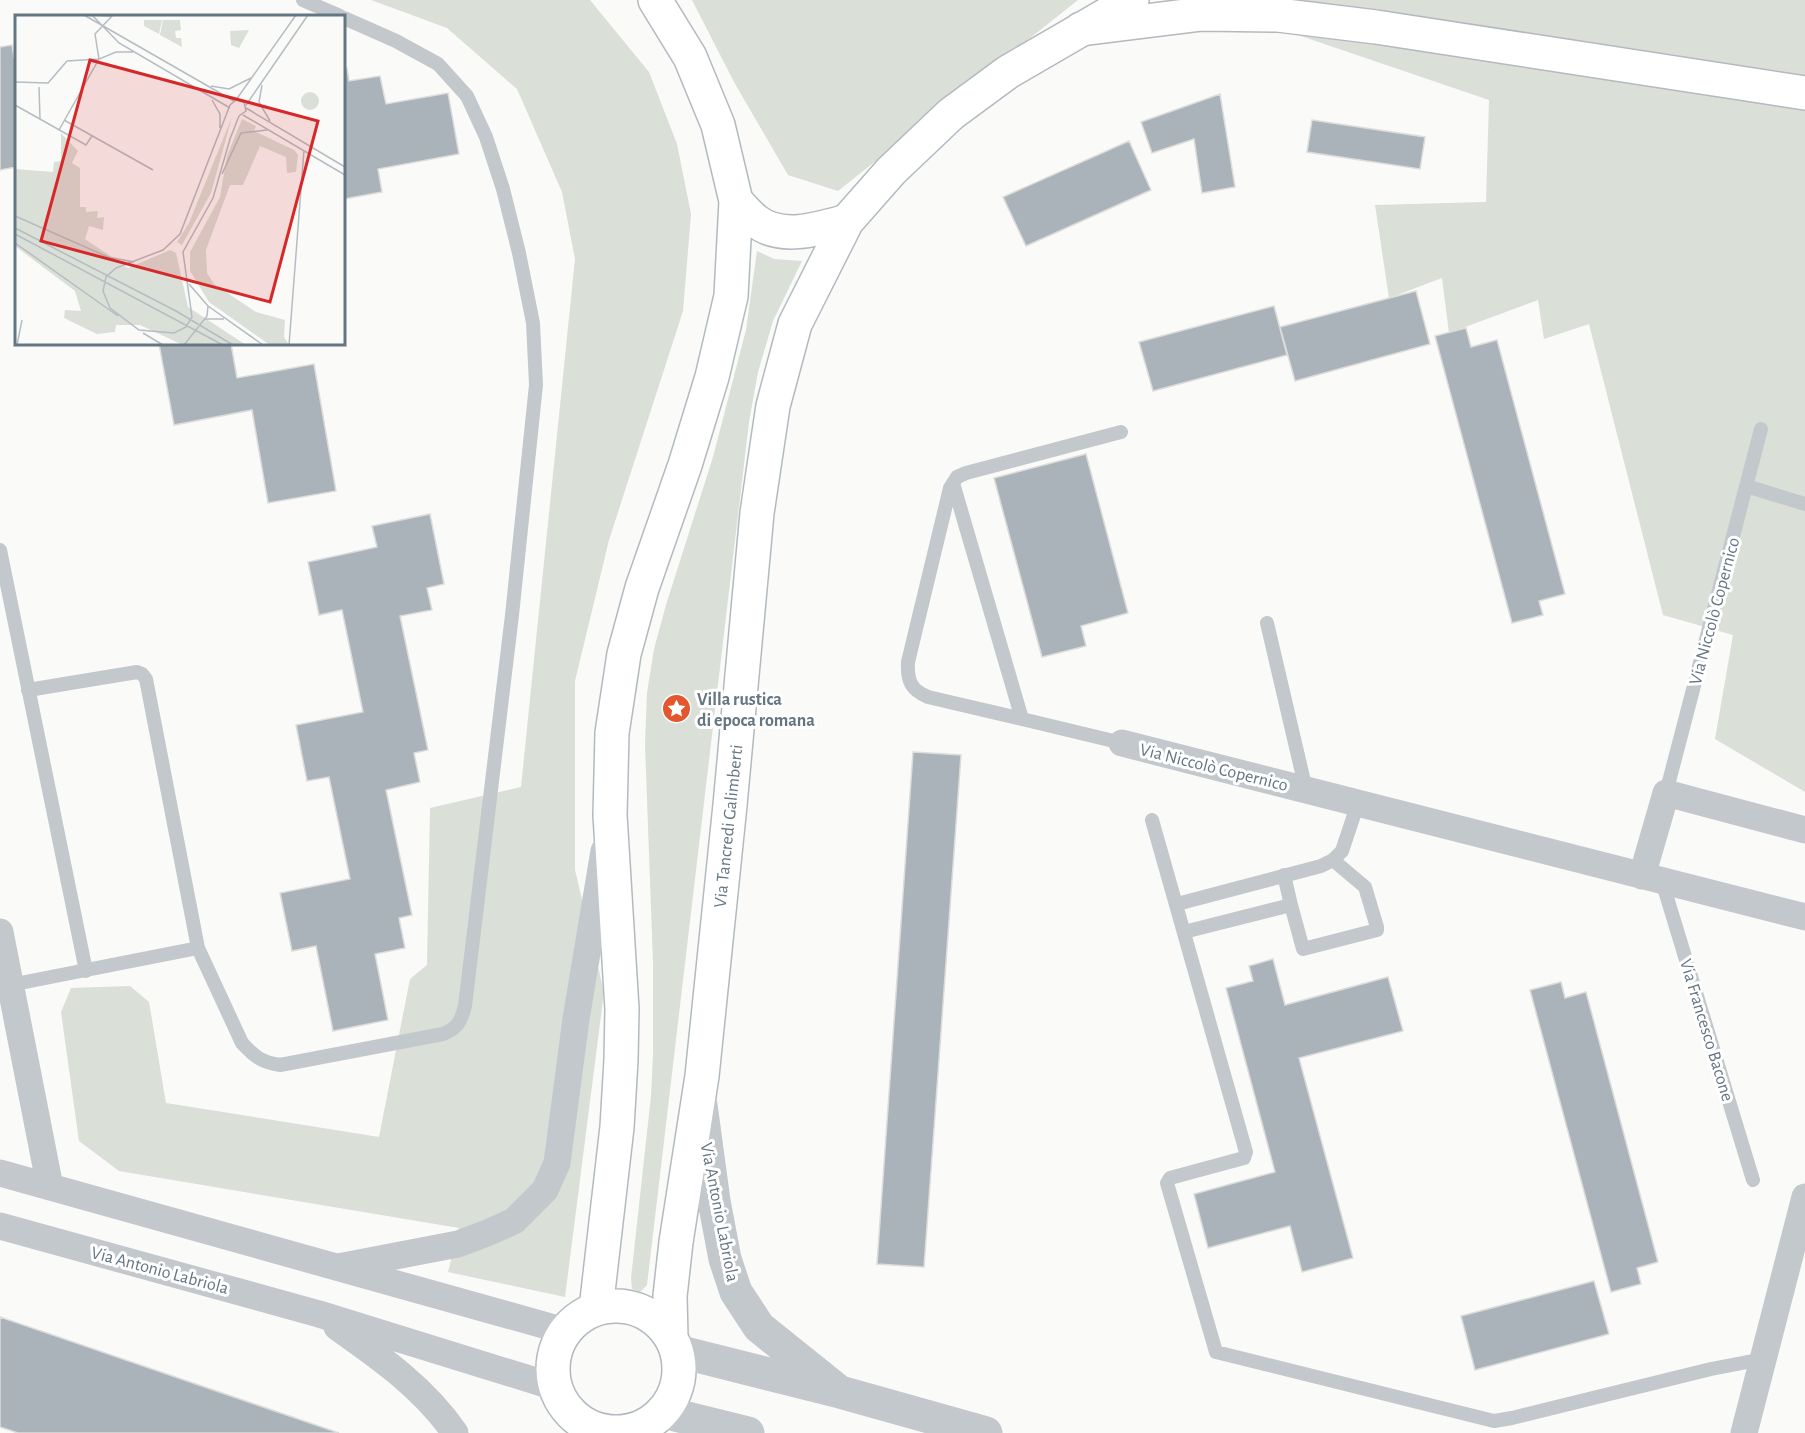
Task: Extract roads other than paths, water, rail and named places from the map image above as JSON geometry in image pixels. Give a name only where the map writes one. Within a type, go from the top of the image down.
[{"type":"main road","points":[[596,1309],[617,1127],[622,1050],[622,1009],[610,815],[612,733],[624,654],[642,588],[685,465],[712,377],[730,296],[736,201],[718,125],[690,57],[655,0]]},
{"type":"main road","name":"Via Tancredi Galimberti","points":[[674,1344],[670,1296],[676,1242],[700,1093],[758,513],[773,405],[795,324],[847,221],[891,171],[951,114],[1008,72],[1132,0]]},
{"type":"main road","points":[[1081,29],[1202,14],[1278,15],[1376,27],[1805,93]]},
{"type":"main road","points":[[736,201],[757,222],[782,231],[813,231],[847,221]]},
{"type":"main road","points":[[612,1306],[635,1308],[656,1319],[674,1344],[680,1373],[675,1393],[650,1423],[625,1432],[605,1432],[585,1425],[570,1413],[560,1410],[552,1362],[557,1343],[565,1331],[582,1316],[596,1309],[612,1306]]},
{"type":"street","name":"Via Niccolò Copernico","points":[[1122,743],[1805,917]]},
{"type":"street","points":[[1666,793],[1805,830]]},
{"type":"street","name":"Via Niccolò Copernico","points":[[1652,878],[1666,793]]},
{"type":"street","points":[[338,1267],[458,1244],[514,1221],[544,1191],[557,1163],[576,1019],[610,815]]},
{"type":"street","points":[[0,932],[50,1187]]},
{"type":"street","name":"Via Antonio Labriola","points":[[700,1093],[714,1201],[725,1259],[736,1292],[759,1326],[840,1392]]},
{"type":"street","points":[[0,1173],[565,1331]]},
{"type":"street","points":[[1744,1433],[1805,1197]]},
{"type":"street","name":"Via Antonio Labriola","points":[[0,1226],[319,1314],[560,1410]]},
{"type":"street","name":"Via Antonio Labriola","points":[[319,1314],[399,1371],[441,1412],[455,1433]]},
{"type":"street","name":"Via Antonio Labriola","points":[[674,1344],[986,1433]]},
{"type":"street","points":[[650,1423],[748,1433]]},
{"type":"lane","points":[[303,0],[337,15]]},
{"type":"lane","points":[[28,690],[137,672],[146,679],[198,948],[242,1043],[253,1055],[265,1063],[280,1065],[443,1035],[459,1024],[462,1017],[512,615],[536,385],[533,323],[503,189],[486,137],[467,96],[438,64],[396,41],[345,18]]},
{"type":"lane","name":"Via Niccolò Copernico","points":[[1666,793],[1761,429]]},
{"type":"lane","points":[[1121,432],[957,477],[953,483],[908,662],[907,674],[910,685],[918,693],[928,697],[1122,743]]},
{"type":"lane","points":[[953,483],[1022,719]]},
{"type":"lane","points":[[1746,486],[1805,504]]},
{"type":"lane","points":[[0,550],[86,971]]},
{"type":"lane","name":"Via Niccolò Copernico","points":[[1267,623],[1306,790]]},
{"type":"lane","points":[[1176,904],[1322,866],[1333,860],[1342,851],[1358,803]]},
{"type":"lane","points":[[1152,820],[1246,1152],[1244,1158],[1170,1178],[1167,1183],[1216,1352],[1494,1421],[1512,1419],[1711,1369],[1763,1359]]},
{"type":"lane","points":[[1284,875],[1303,949],[1377,930],[1365,887],[1333,860]]},
{"type":"lane","name":"Via Francesco Bacone","points":[[1652,878],[1753,1180]]},
{"type":"lane","points":[[1184,932],[1291,905]]},
{"type":"lane","points":[[10,985],[198,948]]},
{"type":"place","name":"Villa rustica di epoca romana","points":[[676,709]]}]
